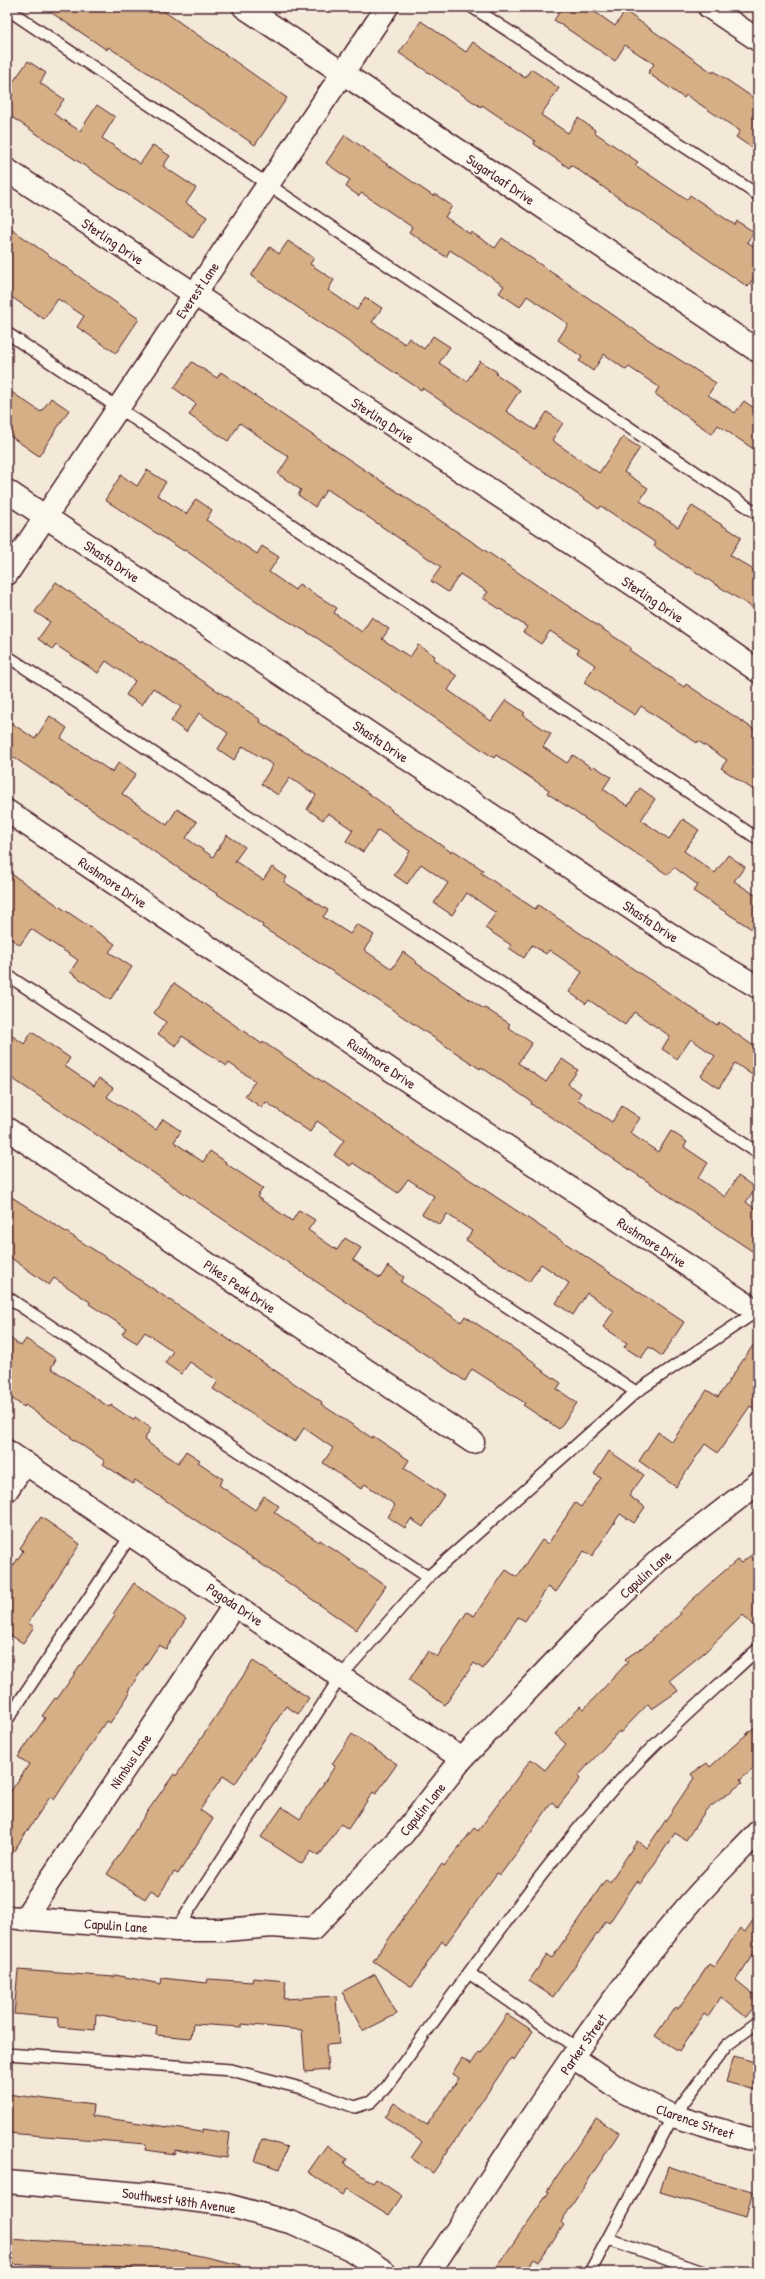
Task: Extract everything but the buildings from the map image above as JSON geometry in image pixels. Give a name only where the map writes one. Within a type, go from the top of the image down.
[{"type":"street","name":"Sugarloaf Drive","points":[[244,7],[758,351]]},
{"type":"street","name":"Everest Lane","points":[[7,574],[387,7]]},
{"type":"street","points":[[716,9],[758,40]]},
{"type":"street","name":"Sterling Drive","points":[[7,170],[655,599],[758,671]]},
{"type":"street","name":"Shasta Drive","points":[[7,491],[683,943],[758,987]]},
{"type":"street","name":"Rushmore Drive","points":[[7,811],[405,1078],[757,1311]]},
{"type":"street","name":"Pikes Peak Drive","points":[[7,1129],[473,1442]]},
{"type":"street","name":"Pagoda Drive","points":[[7,1451],[462,1759]]},
{"type":"street","points":[[7,1490],[25,1463]]},
{"type":"street","name":"Capulin Lane","points":[[16,1918],[176,1930],[224,1930],[272,1926],[313,1929],[403,1834],[462,1759],[590,1624],[660,1559],[758,1483]]},
{"type":"street","name":"Nimbus Lane","points":[[16,1918],[235,1604]]},
{"type":"street","name":"Parker Street","points":[[429,2272],[575,2053],[639,1966],[688,1906],[758,1832]]},
{"type":"street","name":"Clarence Street","points":[[575,2053],[622,2091],[673,2116],[758,2140]]},
{"type":"street","name":"Southwest 48th Avenue","points":[[7,2182],[151,2195],[222,2204],[293,2223],[350,2249],[385,2272]]},
{"type":"lane","points":[[472,7],[758,195]]},
{"type":"lane","points":[[7,9],[758,514]]},
{"type":"lane","points":[[7,333],[119,407],[758,839]]},
{"type":"lane","points":[[7,656],[758,1153]]},
{"type":"lane","points":[[7,975],[636,1392]]},
{"type":"lane","points":[[7,1297],[428,1577]]},
{"type":"lane","points":[[176,1930],[341,1676],[428,1577],[636,1392],[757,1311]]},
{"type":"lane","points":[[7,1720],[131,1535]]},
{"type":"lane","points":[[7,2054],[231,2070],[301,2088],[355,2107],[371,2102],[386,2088],[470,1973],[509,1916],[608,1793],[670,1729],[758,1649]]},
{"type":"lane","points":[[470,1973],[575,2053]]},
{"type":"lane","points":[[590,2272],[609,2239],[673,2116],[727,2045],[758,2022]]},
{"type":"lane","points":[[609,2239],[703,2272]]}]
